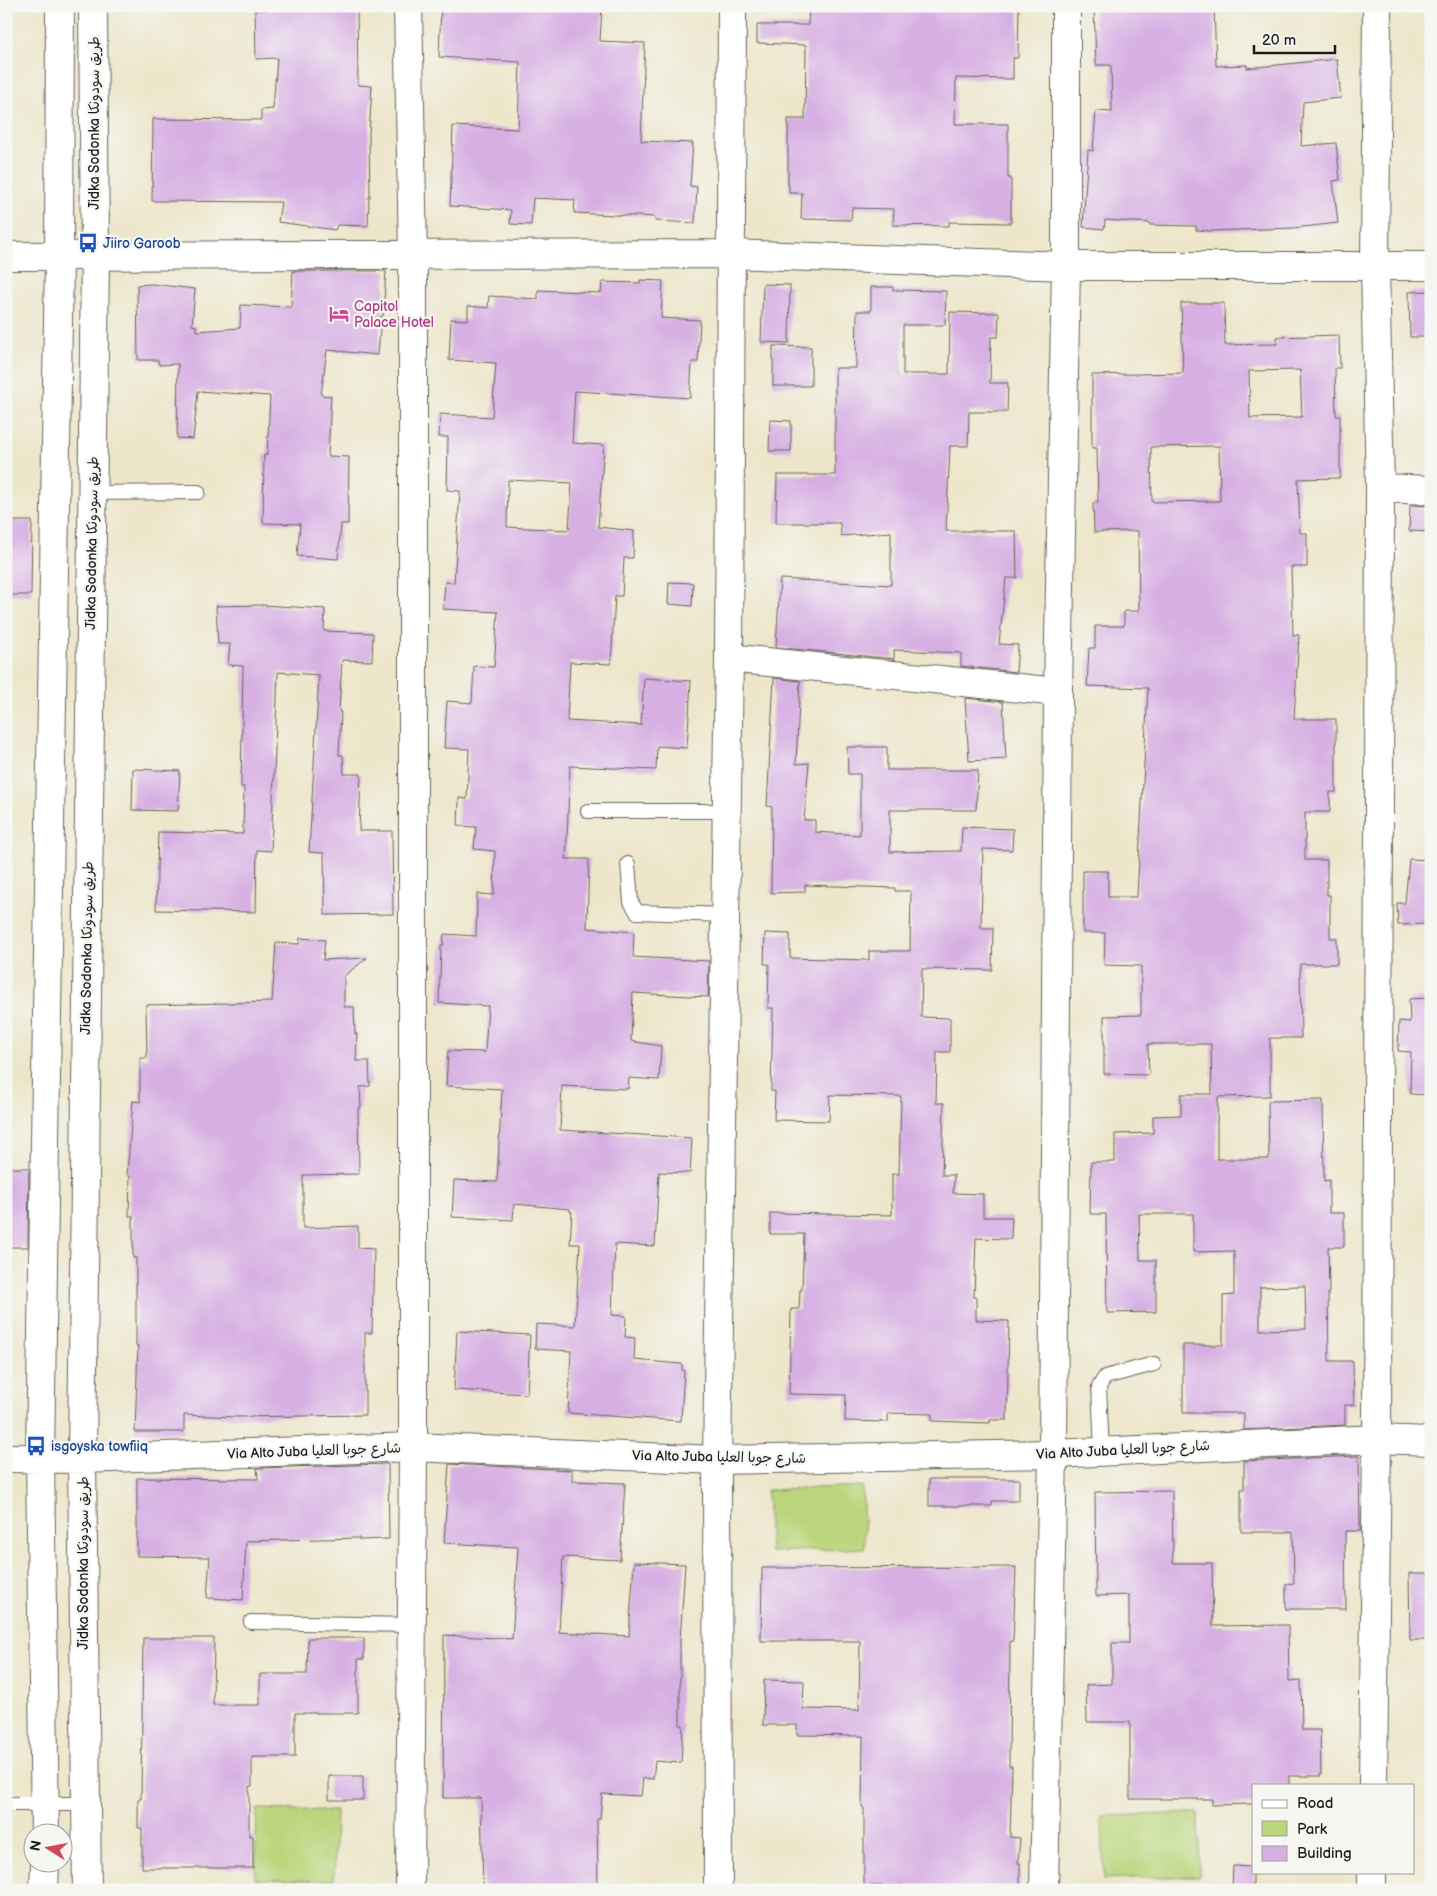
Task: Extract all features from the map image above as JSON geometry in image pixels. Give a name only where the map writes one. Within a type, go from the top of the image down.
[{"type":"street","points":[[45,1824],[40,1457],[59,257],[60,6]]},
{"type":"street","name":"Jidka Sodonka طريق سودونكا","points":[[87,1890],[84,1804],[82,1459],[95,255],[93,6]]},
{"type":"street","points":[[408,6],[413,254],[413,1448],[410,1890]]},
{"type":"street","points":[[718,1890],[717,1460],[729,658],[732,6]]},
{"type":"street","points":[[1044,1890],[1053,1454],[1058,692],[1066,266],[1066,6]]},
{"type":"street","points":[[1373,1784],[1377,1438],[1380,488],[1375,266],[1377,6]]},
{"type":"street","points":[[6,256],[730,254],[1066,266],[1431,266]]},
{"type":"street","points":[[1380,488],[1431,490]]},
{"type":"street","points":[[729,658],[1058,692]]},
{"type":"street","points":[[47,1095],[86,1094]]},
{"type":"street","name":"Via Alto Juba شارع جوبا العليا","points":[[6,1458],[82,1459],[413,1448],[717,1460],[1053,1454],[1377,1438],[1431,1441]]},
{"type":"street","points":[[44,1890],[45,1874]]},
{"type":"street","points":[[1372,1874],[1372,1890]]},
{"type":"lane","points":[[92,493],[198,492]]},
{"type":"lane","points":[[588,811],[727,811]]},
{"type":"lane","points":[[628,864],[631,902],[637,912],[725,915]]},
{"type":"lane","points":[[1102,1451],[1099,1387],[1105,1377],[1154,1364]]},
{"type":"lane","points":[[251,1622],[411,1625]]},
{"type":"lane","points":[[6,1804],[84,1804]]},
{"type":"green space","points":[[862,1486],[865,1548],[770,1552],[767,1490]]},
{"type":"green space","points":[[257,1809],[336,1811],[334,1881],[255,1879]]},
{"type":"green space","points":[[1198,1813],[1200,1876],[1104,1879],[1102,1816]]},
{"type":"building","points":[[441,6],[602,6],[600,41],[645,43],[641,141],[693,143],[690,186],[697,187],[695,223],[655,221],[655,217],[574,213],[575,200],[533,198],[531,225],[510,224],[511,210],[450,206],[453,126],[518,129],[520,62],[439,57]]},
{"type":"building","points":[[809,6],[1019,6],[1018,58],[1013,58],[1013,79],[956,78],[955,124],[1008,124],[1008,178],[1011,178],[1011,223],[949,222],[949,226],[893,225],[894,209],[852,208],[851,220],[801,219],[802,193],[789,193],[788,119],[805,119],[806,45],[757,43],[757,25],[808,25]]},
{"type":"building","points":[[1094,6],[1214,6],[1216,66],[1247,65],[1247,68],[1337,59],[1341,98],[1303,102],[1301,146],[1336,143],[1340,180],[1333,181],[1338,223],[1294,228],[1209,231],[1196,230],[1196,226],[1150,225],[1150,223],[1105,220],[1104,229],[1083,227],[1088,150],[1093,151],[1096,111],[1112,112],[1111,65],[1096,65]]},
{"type":"building","points":[[357,7],[358,85],[372,86],[369,134],[370,197],[368,226],[337,225],[335,230],[278,222],[281,202],[152,201],[153,119],[261,120],[261,110],[273,109],[277,58],[256,59],[255,10]]},
{"type":"building","points":[[293,271],[386,271],[378,355],[327,350],[321,395],[331,396],[328,456],[349,457],[348,524],[341,524],[338,559],[297,556],[300,524],[263,523],[264,455],[267,455],[270,396],[198,391],[193,439],[177,438],[178,364],[159,365],[158,360],[138,360],[137,285],[152,284],[195,289],[192,325],[196,326],[196,331],[240,328],[241,305],[291,307]]},
{"type":"building","points":[[640,280],[663,281],[661,318],[700,320],[698,362],[692,362],[690,398],[575,391],[572,443],[604,445],[598,527],[634,531],[633,558],[624,558],[622,596],[615,596],[611,664],[570,662],[567,721],[641,725],[644,678],[691,681],[687,748],[657,746],[656,770],[570,766],[566,859],[589,859],[587,928],[634,932],[633,957],[709,961],[708,997],[633,993],[631,1041],[661,1046],[659,1080],[629,1078],[628,1089],[562,1086],[560,1130],[692,1138],[690,1173],[659,1172],[655,1246],[615,1244],[612,1315],[626,1316],[625,1337],[635,1338],[634,1360],[682,1364],[682,1370],[684,1370],[681,1421],[568,1413],[571,1351],[535,1349],[536,1324],[575,1326],[580,1244],[570,1244],[572,1212],[570,1212],[570,1209],[514,1204],[513,1220],[452,1217],[454,1180],[497,1182],[502,1089],[446,1086],[448,1051],[485,1052],[488,1006],[439,1003],[441,946],[443,946],[444,934],[476,936],[477,894],[494,895],[495,851],[474,849],[476,827],[458,826],[459,798],[467,799],[469,749],[444,748],[447,701],[472,703],[474,666],[494,667],[498,612],[443,609],[445,582],[454,583],[460,491],[447,490],[448,437],[439,437],[440,414],[492,417],[496,363],[449,360],[451,319],[468,320],[468,306],[488,308],[489,296],[538,299],[538,290],[601,293],[602,282],[640,283]],"holes":[[[508,480],[572,483],[569,530],[507,527]]]},
{"type":"building","points":[[763,284],[790,285],[789,343],[761,342]]},
{"type":"building","points":[[871,287],[893,287],[893,290],[946,291],[945,325],[903,325],[903,374],[949,374],[950,312],[999,313],[998,337],[991,337],[990,383],[1008,383],[1007,412],[969,412],[968,446],[950,446],[946,531],[1016,531],[1017,578],[1006,578],[999,644],[1018,645],[1016,672],[961,666],[961,653],[894,650],[894,659],[776,647],[780,579],[891,585],[891,532],[841,536],[840,523],[776,523],[777,475],[835,475],[835,368],[856,368],[857,311],[871,311]]},
{"type":"building","points":[[1431,291],[1431,337],[1410,337],[1409,292]]},
{"type":"building","points":[[1181,303],[1224,303],[1225,345],[1277,344],[1277,337],[1339,335],[1340,368],[1335,368],[1336,416],[1340,416],[1340,478],[1298,479],[1300,533],[1307,533],[1307,567],[1291,567],[1293,635],[1299,635],[1294,719],[1336,719],[1336,792],[1330,792],[1330,812],[1305,812],[1305,860],[1327,860],[1327,895],[1330,895],[1330,938],[1337,938],[1337,964],[1300,964],[1301,1038],[1270,1038],[1270,1096],[1218,1097],[1217,1159],[1269,1159],[1268,1101],[1323,1100],[1324,1181],[1329,1180],[1329,1213],[1344,1213],[1344,1247],[1328,1247],[1328,1292],[1329,1361],[1353,1361],[1354,1405],[1345,1405],[1345,1425],[1244,1430],[1244,1413],[1183,1413],[1183,1345],[1223,1345],[1223,1296],[1234,1295],[1234,1251],[1193,1252],[1193,1214],[1139,1214],[1140,1260],[1156,1260],[1156,1312],[1107,1313],[1106,1214],[1090,1214],[1091,1162],[1115,1162],[1115,1134],[1153,1133],[1153,1116],[1181,1115],[1181,1094],[1212,1094],[1211,1044],[1148,1044],[1149,1075],[1104,1074],[1104,1016],[1141,1015],[1141,966],[1104,965],[1105,933],[1083,933],[1083,871],[1108,871],[1108,897],[1137,897],[1148,688],[1087,686],[1089,648],[1095,648],[1095,626],[1124,626],[1124,611],[1139,611],[1138,531],[1094,532],[1093,503],[1098,503],[1097,448],[1092,448],[1092,375],[1183,373]],"holes":[[[1300,370],[1302,417],[1250,418],[1249,371]],[[1219,446],[1220,501],[1152,502],[1151,447]],[[1305,1286],[1306,1329],[1260,1330],[1260,1287]]]},
{"type":"building","points":[[773,346],[811,347],[811,386],[773,386]]},
{"type":"building","points":[[770,420],[791,421],[791,451],[769,451]]},
{"type":"building","points":[[1410,505],[1431,506],[1431,532],[1409,531]]},
{"type":"building","points":[[6,521],[32,521],[31,595],[6,595]]},
{"type":"building","points":[[669,582],[693,583],[692,606],[668,604]]},
{"type":"building","points":[[263,605],[325,609],[324,631],[373,633],[372,661],[342,660],[339,755],[343,755],[344,774],[361,774],[359,831],[392,831],[393,914],[325,915],[324,853],[309,852],[319,675],[278,672],[271,851],[257,850],[256,912],[156,910],[158,832],[243,834],[244,787],[241,787],[243,666],[228,665],[230,644],[218,644],[216,606]]},
{"type":"building","points":[[774,678],[800,681],[796,764],[809,763],[804,820],[815,820],[815,832],[860,835],[860,774],[848,774],[847,747],[887,747],[887,770],[978,770],[976,810],[890,810],[890,852],[961,851],[962,827],[1013,829],[1012,850],[983,849],[981,928],[993,928],[992,970],[922,969],[921,1017],[950,1018],[950,1052],[937,1052],[936,1103],[944,1103],[942,1175],[954,1175],[953,1193],[983,1194],[983,1217],[1012,1217],[1011,1239],[976,1238],[974,1297],[976,1297],[976,1320],[1009,1321],[1007,1420],[990,1420],[990,1423],[932,1421],[932,1414],[888,1413],[888,1422],[845,1421],[846,1395],[789,1394],[791,1309],[799,1309],[800,1290],[802,1290],[804,1234],[770,1234],[770,1213],[892,1215],[892,1174],[899,1174],[901,1096],[830,1095],[829,1121],[774,1120],[775,1091],[771,1091],[773,1008],[768,1008],[769,964],[764,964],[765,933],[790,934],[790,958],[869,960],[869,951],[910,951],[911,891],[895,891],[895,888],[805,885],[805,892],[771,893],[772,807],[767,806]]},
{"type":"building","points":[[965,698],[1003,702],[1006,759],[969,761]]},
{"type":"building","points":[[133,769],[180,771],[178,811],[132,810]]},
{"type":"building","points":[[1409,859],[1431,860],[1431,924],[1398,925],[1397,903],[1405,903]]},
{"type":"building","points":[[300,938],[325,940],[323,960],[367,958],[344,976],[344,1007],[354,1007],[355,1034],[357,1034],[356,1061],[369,1061],[370,1086],[360,1087],[361,1108],[358,1108],[359,1174],[303,1175],[303,1228],[358,1226],[358,1248],[374,1249],[372,1333],[365,1333],[365,1415],[236,1417],[184,1415],[184,1432],[135,1432],[138,1346],[136,1346],[136,1258],[133,1258],[133,1216],[129,1216],[130,1176],[127,1175],[133,1101],[140,1102],[140,1058],[147,1058],[146,1005],[272,1002],[276,943],[299,944]]},
{"type":"building","points":[[1431,998],[1431,1095],[1410,1094],[1411,1052],[1398,1051],[1399,1021],[1410,1022],[1409,999]]},
{"type":"building","points":[[6,1168],[29,1168],[28,1247],[6,1247]]},
{"type":"building","points":[[457,1331],[530,1335],[527,1394],[454,1390]]},
{"type":"building","points":[[1359,1456],[1360,1531],[1345,1531],[1346,1609],[1286,1609],[1286,1584],[1294,1583],[1293,1532],[1241,1532],[1241,1489],[1244,1489],[1244,1461]]},
{"type":"building","points":[[388,1464],[389,1539],[246,1541],[243,1600],[207,1598],[210,1557],[137,1556],[137,1478],[258,1479],[257,1468]]},
{"type":"building","points":[[449,1464],[572,1470],[572,1481],[625,1483],[620,1560],[563,1557],[559,1632],[629,1636],[634,1562],[685,1564],[680,1641],[680,1725],[683,1725],[681,1763],[655,1761],[653,1779],[643,1778],[641,1796],[602,1794],[600,1819],[597,1819],[598,1890],[483,1890],[481,1798],[443,1798],[444,1635],[512,1639],[518,1547],[444,1543]]},
{"type":"building","points":[[929,1479],[1019,1479],[1019,1501],[992,1501],[992,1506],[929,1506]]},
{"type":"building","points":[[1172,1491],[1173,1563],[1212,1563],[1213,1626],[1288,1625],[1289,1681],[1301,1680],[1302,1730],[1320,1730],[1321,1776],[1289,1776],[1289,1784],[1252,1784],[1252,1804],[1212,1805],[1212,1799],[1130,1799],[1130,1722],[1087,1722],[1086,1685],[1112,1684],[1112,1643],[1129,1643],[1129,1595],[1096,1596],[1095,1492]]},
{"type":"building","points":[[1016,1567],[1013,1641],[1010,1641],[1009,1766],[1012,1766],[1010,1837],[1020,1838],[1018,1863],[1020,1863],[1020,1890],[903,1890],[903,1885],[864,1886],[863,1736],[797,1735],[797,1725],[763,1725],[764,1680],[804,1681],[803,1709],[859,1710],[860,1641],[761,1641],[762,1568]]},
{"type":"building","points":[[1409,1573],[1431,1573],[1431,1640],[1410,1640]]},
{"type":"building","points":[[143,1638],[214,1638],[213,1705],[260,1705],[260,1674],[307,1674],[308,1638],[364,1638],[364,1659],[358,1659],[358,1713],[295,1713],[295,1757],[252,1757],[252,1786],[249,1786],[249,1836],[253,1836],[253,1868],[142,1868],[142,1828],[138,1828],[138,1799],[141,1799]]},
{"type":"building","points":[[329,1776],[363,1776],[363,1800],[329,1800]]},
{"type":"building","points":[[1233,1866],[1252,1867],[1253,1890],[1232,1890]]},
{"type":"place","name":"Jiiro Garoob","points":[[88,243]]},
{"type":"place","name":"Capitol Palace Hotel","points":[[339,314]]},
{"type":"place","name":"isgoyska towfiiq","points":[[36,1446]]}]
